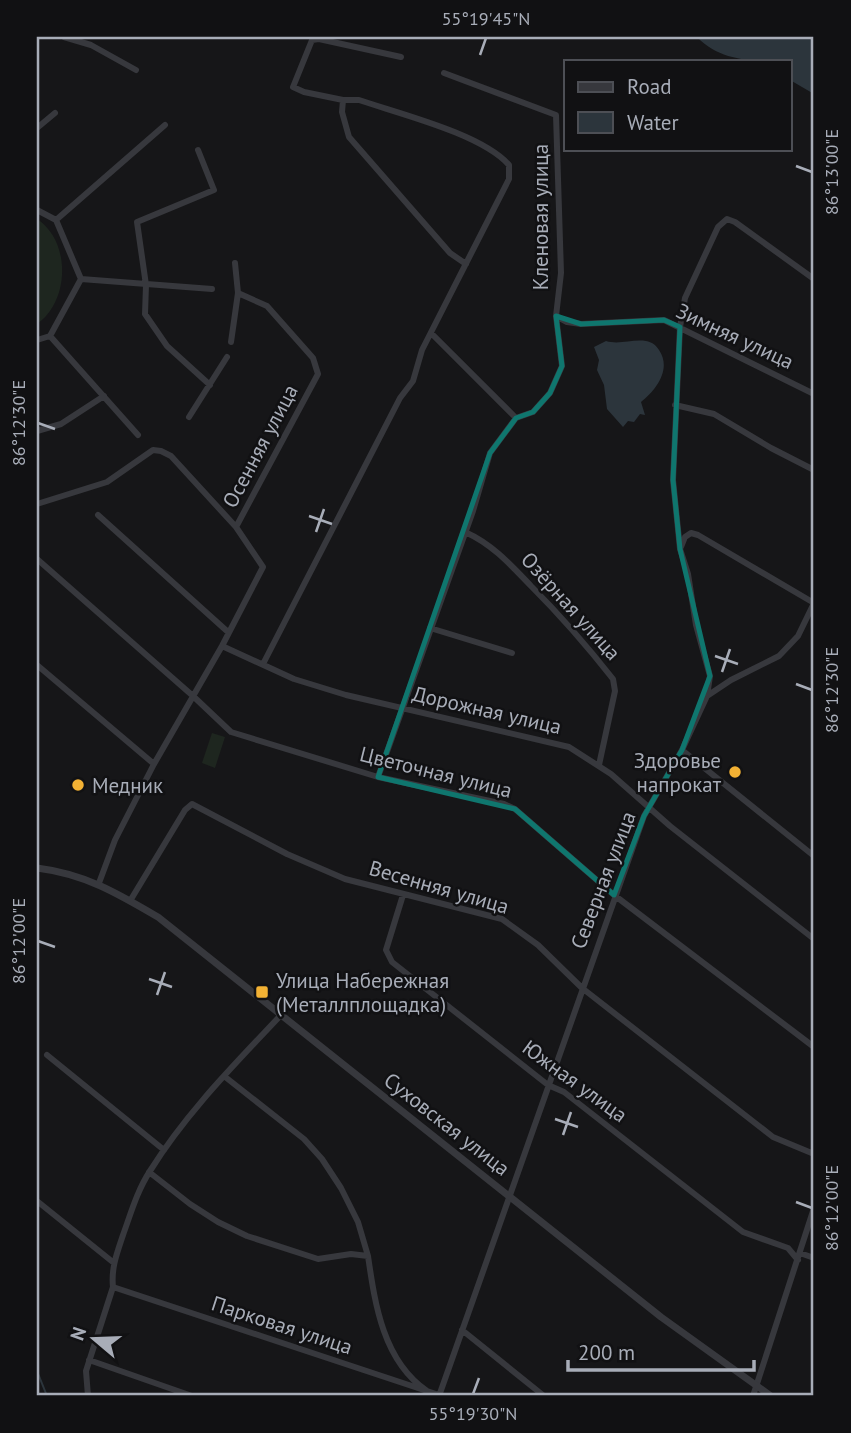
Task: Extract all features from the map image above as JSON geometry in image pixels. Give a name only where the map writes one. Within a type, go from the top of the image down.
[{"type":"street","points":[[64,37],[91,45],[136,70]]},
{"type":"street","points":[[401,57],[319,39],[312,40],[293,87],[304,92],[344,100],[342,112],[349,137],[450,253],[466,264]]},
{"type":"street","name":"Кленовая улица","points":[[378,777],[399,714],[404,709],[491,453],[516,418],[533,412],[550,393],[562,366],[556,316],[561,273],[556,115],[444,73]]},
{"type":"street","name":"Кленовая улица","points":[[263,664],[400,398],[413,381],[422,350],[509,179],[509,165],[499,153],[475,140],[359,100],[344,100]]},
{"type":"street","points":[[37,128],[55,113]]},
{"type":"street","points":[[57,220],[165,125]]},
{"type":"street","points":[[198,150],[214,190],[137,222],[146,285],[145,314],[167,346],[210,385]]},
{"type":"street","points":[[37,210],[57,220],[80,279],[50,336],[37,340]]},
{"type":"street","name":"Северная улица","points":[[439,1396],[644,816],[682,750],[707,696],[710,676],[680,549],[673,480],[680,327],[685,298],[718,227],[727,219],[814,279]]},
{"type":"street","points":[[231,342],[238,293],[235,263]]},
{"type":"street","points":[[80,279],[212,289]]},
{"type":"street","name":"Осенняя улица","points":[[236,527],[318,374],[313,358],[267,306],[238,293]]},
{"type":"street","name":"Зимняя улица","points":[[556,316],[567,323],[581,324],[664,320],[814,394]]},
{"type":"street","points":[[431,332],[516,418]]},
{"type":"street","points":[[50,336],[138,435]]},
{"type":"street","points":[[189,417],[227,356]]},
{"type":"street","points":[[37,431],[61,424],[104,396]]},
{"type":"street","points":[[676,405],[714,415],[814,470]]},
{"type":"street","points":[[37,504],[107,482],[153,450],[162,451],[171,456],[236,527],[263,567],[222,646],[154,764],[115,840],[99,883]]},
{"type":"street","points":[[97,515],[228,632]]},
{"type":"street","name":"Озёрная улица","points":[[465,531],[496,550],[552,607],[613,679],[615,691],[599,765]]},
{"type":"street","points":[[680,549],[685,537],[691,533],[698,535],[814,603],[797,636],[779,656],[731,680],[707,696]]},
{"type":"street","name":"Цветочная улица","points":[[37,559],[193,696],[230,732],[378,777],[504,804],[516,809],[614,895],[814,1048]]},
{"type":"street","points":[[430,628],[512,653]]},
{"type":"street","name":"Дорожная улица","points":[[222,646],[307,683],[346,695],[569,747],[599,765],[814,939]]},
{"type":"street","points":[[37,665],[154,764]]},
{"type":"street","points":[[682,750],[814,856]]},
{"type":"street","name":"Весенняя улица","points":[[130,901],[185,810],[192,804],[287,854],[345,879],[502,919],[538,945],[582,988],[773,1137],[814,1154]]},
{"type":"street","name":"Суховская улица","points":[[37,869],[99,883],[158,917],[661,1317],[771,1396]]},
{"type":"street","name":"Южная улица","points":[[403,895],[386,950],[392,962],[548,1085],[564,1092],[743,1231],[788,1248],[799,1257],[814,1258]]},
{"type":"street","points":[[88,1396],[86,1371],[113,1287],[114,1264],[137,1196],[149,1172],[224,1076],[281,1015]]},
{"type":"street","points":[[47,1055],[164,1150]]},
{"type":"street","points":[[224,1076],[304,1139],[322,1159],[341,1188],[358,1222],[368,1256],[375,1305],[382,1329],[413,1382],[427,1391]]},
{"type":"street","points":[[149,1172],[199,1210],[247,1236],[318,1259],[351,1254],[368,1256]]},
{"type":"street","points":[[37,1201],[114,1264]]},
{"type":"street","points":[[753,1396],[814,1208]]},
{"type":"street","name":"Парковая улица","points":[[113,1287],[439,1396]]},
{"type":"street","points":[[462,1330],[544,1396]]},
{"type":"street","points":[[89,1360],[192,1396]]},
{"type":"highlighted area","points":[[556,316],[581,324],[664,320],[680,327],[673,480],[680,549],[710,676],[682,750],[644,816],[614,895],[515,809],[378,777],[490,453],[516,418],[533,412],[550,393],[562,366]]},
{"type":"shaded area","points":[[37,219],[56,241],[62,271],[56,301],[48,314],[37,324]]},
{"type":"shaded area","points":[[212,733],[225,737],[215,768],[202,763]]},
{"type":"water","points":[[697,37],[814,37],[814,94],[792,81],[792,60],[740,59],[717,52]]},
{"type":"water","points":[[606,341],[648,341],[657,347],[663,357],[660,379],[641,402],[645,415],[640,414],[634,422],[628,421],[623,427],[607,409],[604,385],[597,370],[599,360],[594,347]]},
{"type":"waterway","points":[[37,1371],[47,1396]]},
{"type":"place","name":"Здоровье напрокат","points":[[735,772]]},
{"type":"place","name":"Медник","points":[[78,785]]},
{"type":"place","name":"Улица Набережная (Металлплощадка)","points":[[262,992]]}]
